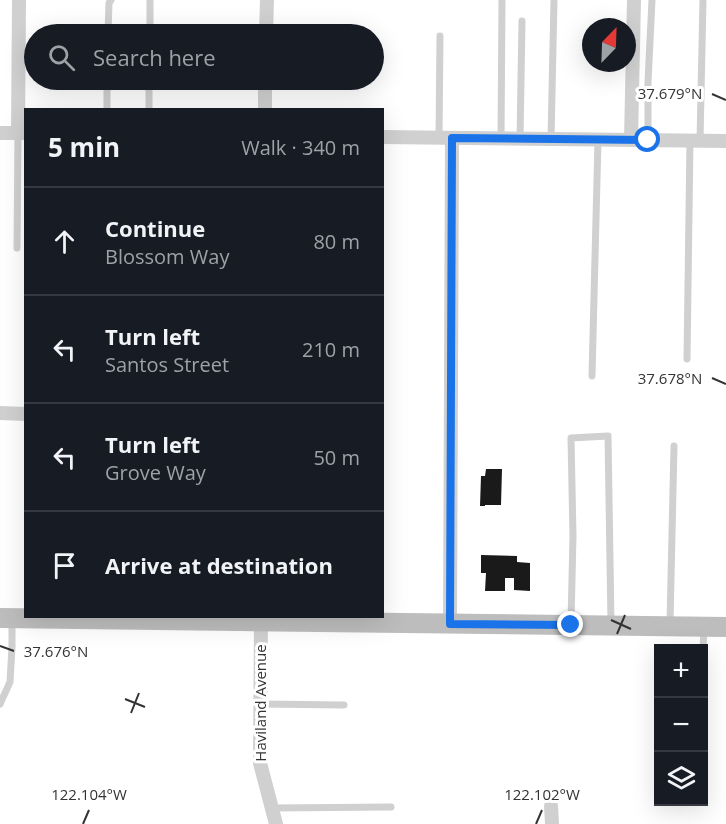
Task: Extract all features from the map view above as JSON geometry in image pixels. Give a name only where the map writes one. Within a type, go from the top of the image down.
[{"type":"street","points":[[0,133],[22,133],[19,0]]},
{"type":"street","points":[[266,24],[267,0]]},
{"type":"street","points":[[631,140],[634,0]]},
{"type":"street","points":[[265,90],[265,108]]},
{"type":"street","points":[[384,137],[726,141]]},
{"type":"street","points":[[446,138],[450,624]]},
{"type":"street","points":[[0,413],[24,414]]},
{"type":"street","points":[[6,619],[261,618],[450,624],[726,627]]},
{"type":"street","name":"Haviland Avenue","points":[[261,618],[260,764],[276,824]]},
{"type":"street","points":[[551,806],[552,824]]},
{"type":"lane","points":[[108,24],[111,0]]},
{"type":"lane","points":[[150,0],[150,24]]},
{"type":"lane","points":[[501,138],[502,0]]},
{"type":"lane","points":[[551,139],[554,0]]},
{"type":"lane","points":[[648,140],[652,0]]},
{"type":"lane","points":[[687,359],[703,0]]},
{"type":"lane","points":[[520,138],[522,21]]},
{"type":"lane","points":[[440,36],[446,138]]},
{"type":"lane","points":[[107,90],[107,108]]},
{"type":"lane","points":[[149,90],[149,108]]},
{"type":"lane","points":[[17,248],[22,133]]},
{"type":"lane","points":[[592,376],[598,140]]},
{"type":"lane","points":[[571,625],[573,536],[571,438],[609,436],[611,625]]},
{"type":"lane","points":[[670,626],[674,446]]},
{"type":"lane","points":[[0,704],[10,682],[12,647],[6,619]]},
{"type":"lane","points":[[703,644],[704,626]]},
{"type":"lane","points":[[260,705],[344,705]]},
{"type":"lane","points":[[272,808],[391,807]]},
{"type":"building","points":[[486,469],[502,469],[501,505],[480,506],[481,476],[485,476]]},
{"type":"building","points":[[481,555],[517,556],[517,562],[530,563],[530,591],[514,590],[514,578],[505,578],[505,591],[485,591],[486,573],[481,573]]},
{"type":"route","points":[[571,625],[450,624],[452,138],[648,140]]}]
